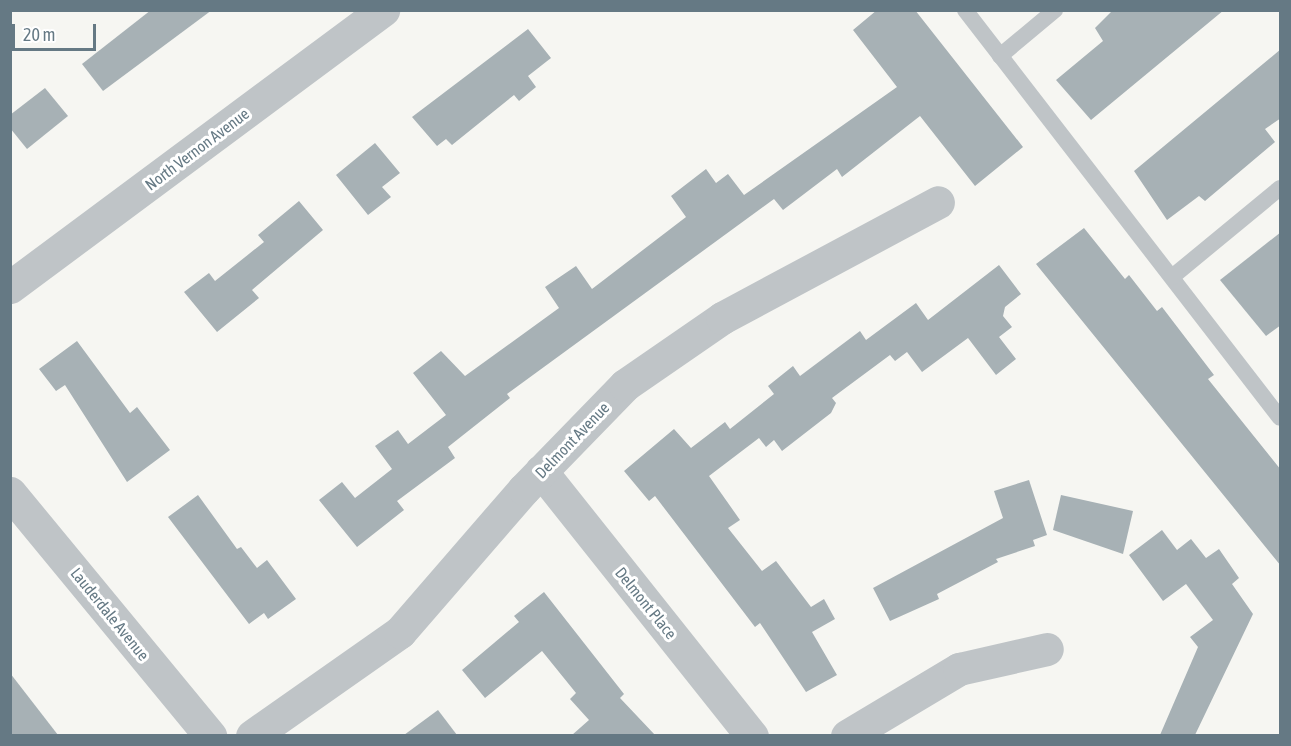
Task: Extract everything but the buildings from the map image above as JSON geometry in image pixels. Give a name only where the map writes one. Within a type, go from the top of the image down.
[{"type":"street","name":"North Vernon Avenue","points":[[10,287],[383,10]]},
{"type":"street","name":"Delmont Avenue","points":[[252,735],[400,632],[541,471],[625,385],[722,318],[938,202]]},
{"type":"street","name":"Delmont Place","points":[[541,471],[752,735]]},
{"type":"street","name":"Lauderdale Avenue","points":[[10,493],[210,735]]},
{"type":"street","points":[[848,735],[959,669],[1047,649]]},
{"type":"lane","points":[[965,10],[1281,418]]},
{"type":"lane","points":[[1000,56],[1055,10]]},
{"type":"lane","points":[[1172,277],[1281,188]]}]
